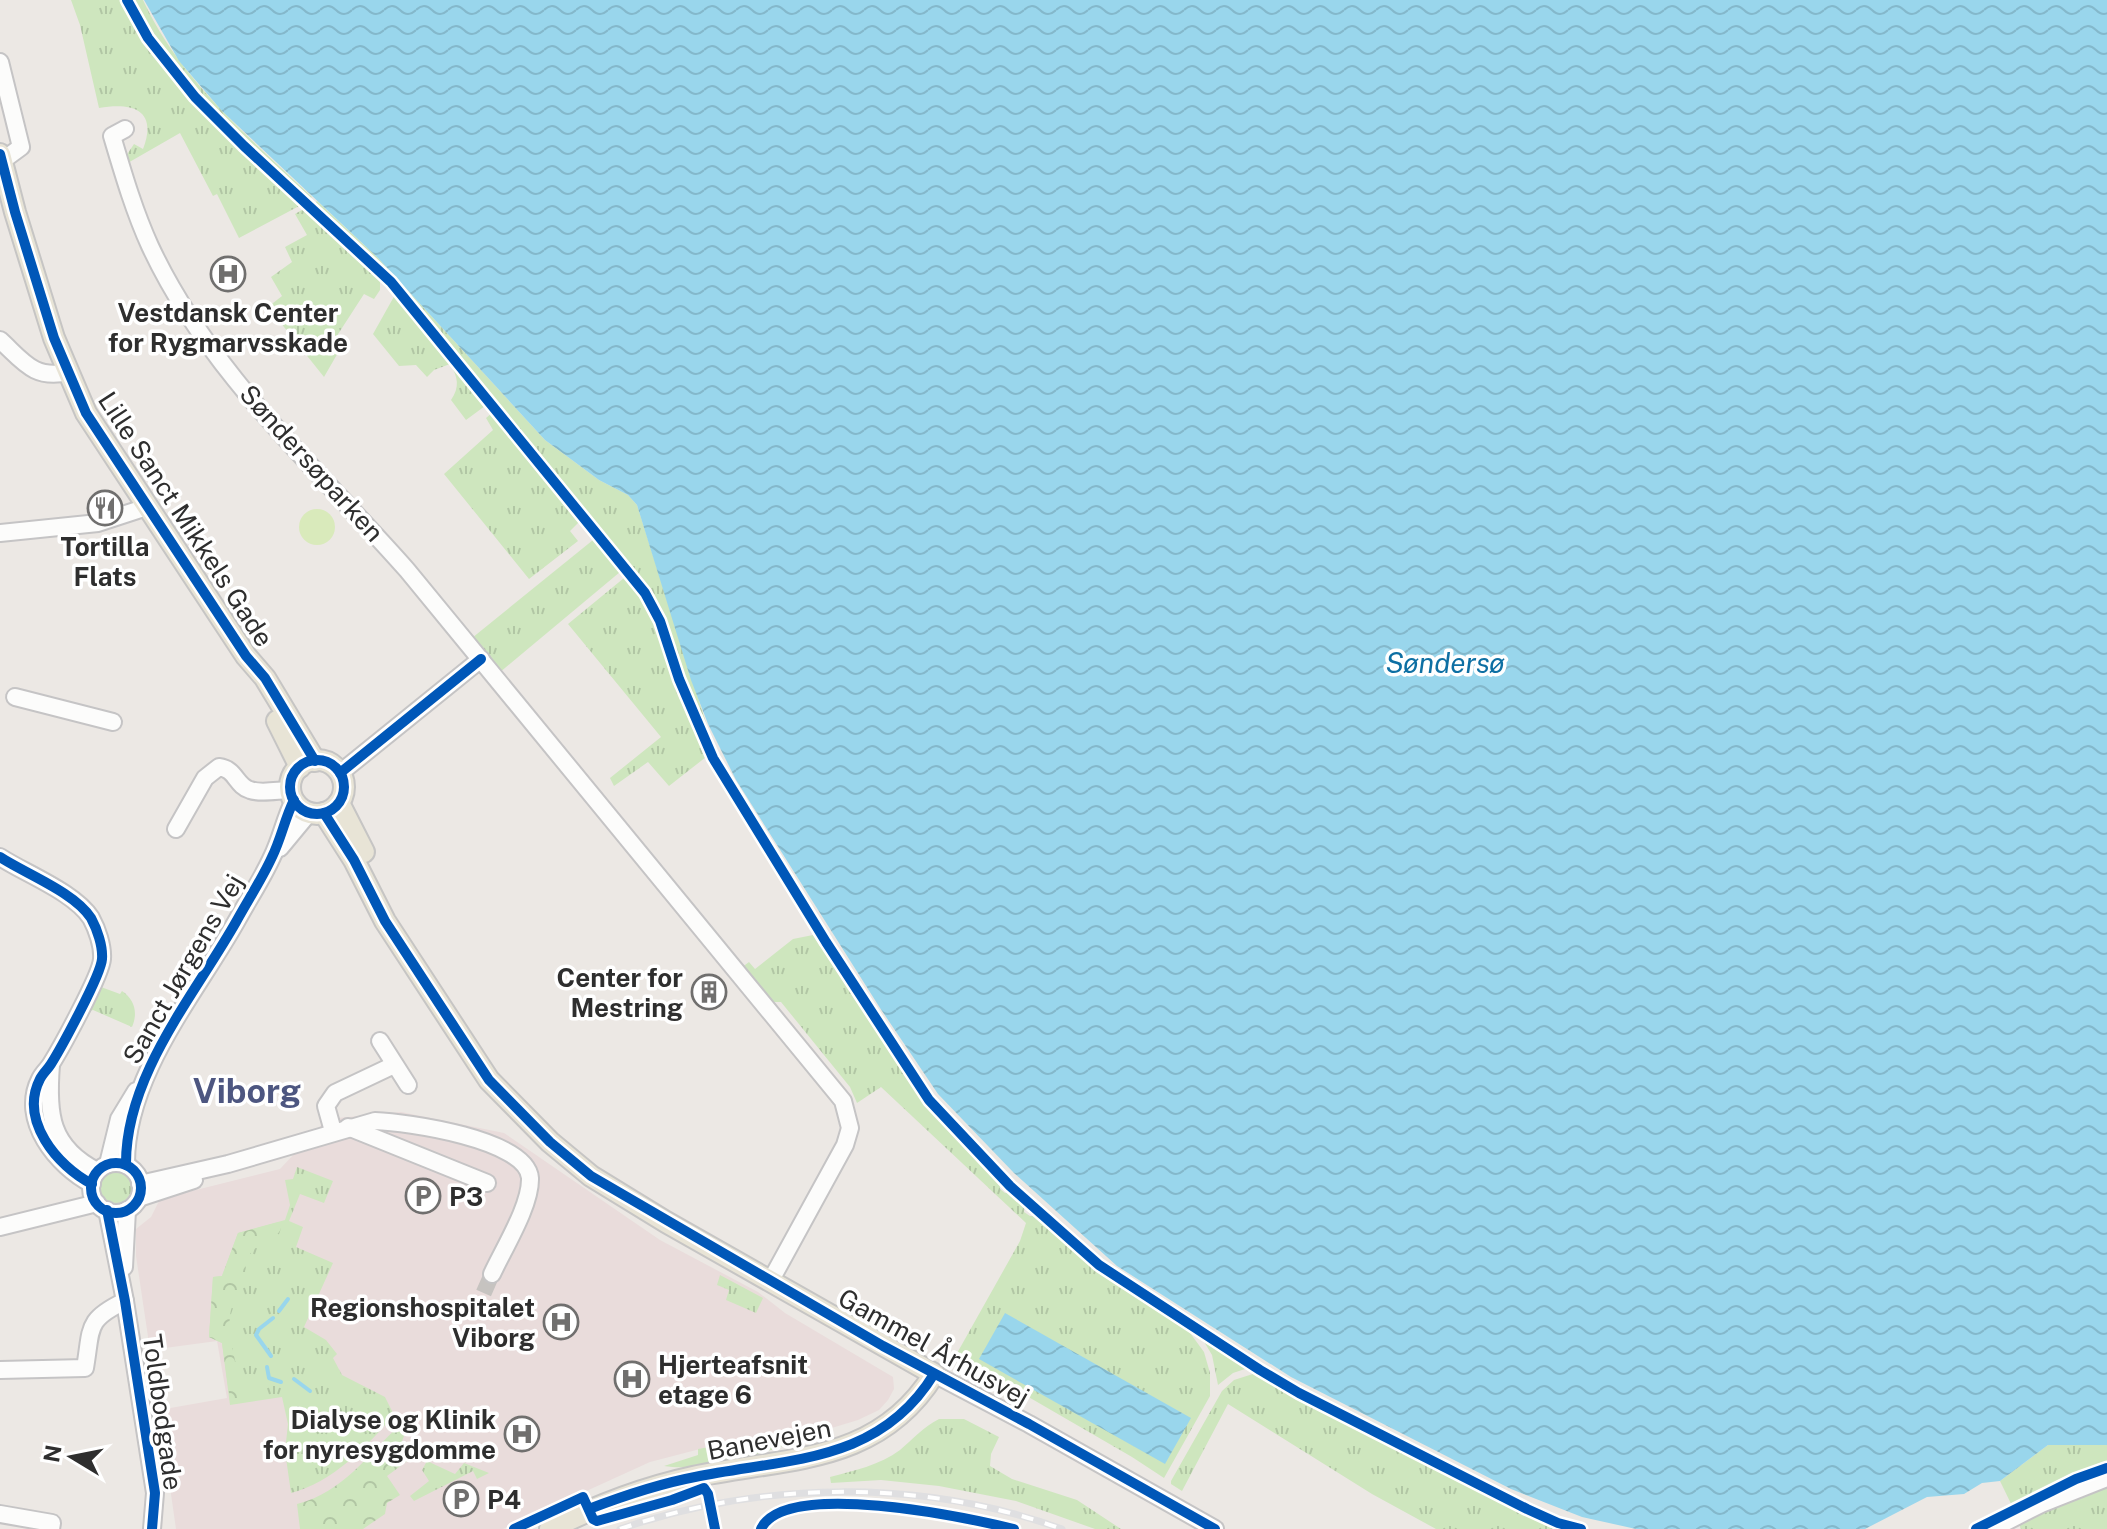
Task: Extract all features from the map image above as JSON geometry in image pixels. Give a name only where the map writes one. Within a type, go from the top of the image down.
[{"type":"main road","name":"Lille Sanct Mikkels Gade","points":[[1,157],[42,301],[86,413],[246,656],[265,678],[307,764]]},
{"type":"main road","points":[[326,762],[340,773],[344,788],[311,804],[294,774],[307,764],[326,762]]},
{"type":"main road","name":"Gammel Århusvej","points":[[311,804],[354,860],[385,921],[489,1080],[550,1142],[591,1176],[934,1374]]},
{"type":"main road","name":"Banevejen","points":[[550,1529],[589,1509],[635,1492],[694,1477],[810,1456],[868,1439],[921,1397],[934,1374]]},
{"type":"street","points":[[0,62],[21,147],[1,157]]},
{"type":"street","name":"Søndersøparken","points":[[125,129],[112,136],[150,247],[187,313],[218,357],[288,444],[358,515],[481,659],[843,1101],[850,1128],[845,1145],[771,1280]]},
{"type":"street","points":[[0,340],[31,369],[53,375],[68,372]]},
{"type":"street","points":[[0,533],[98,523],[147,507]]},
{"type":"street","points":[[340,773],[481,659]]},
{"type":"street","points":[[15,697],[113,722]]},
{"type":"street","points":[[176,829],[205,778],[219,767],[235,774],[241,784],[251,791],[311,804]]},
{"type":"street","name":"Sanct Jørgens Vej","points":[[99,1173],[119,1119],[142,1084],[172,1023],[206,974],[274,855],[282,825],[311,804]]},
{"type":"street","points":[[7,861],[74,901],[92,921],[99,937],[102,959],[97,978],[52,1064],[49,1105],[56,1132],[71,1155],[99,1173],[126,1165],[135,1172],[135,1197]]},
{"type":"street","points":[[380,1041],[408,1085]]},
{"type":"street","points":[[394,1065],[335,1093],[326,1106],[340,1129],[400,1148],[487,1183]]},
{"type":"street","name":"Sanct Jørgens Vej","points":[[126,1165],[125,1147],[142,1084]]},
{"type":"street","points":[[383,1121],[387,1133],[400,1148]]},
{"type":"street","points":[[0,1227],[102,1207],[120,1212],[135,1197],[196,1179],[228,1164],[340,1129],[383,1121],[400,1122],[447,1130],[500,1148],[521,1161],[530,1173],[529,1193],[492,1274]]},
{"type":"street","points":[[99,1173],[102,1207]]},
{"type":"street","name":"Toldbodgade","points":[[125,1301],[135,1197]]},
{"type":"street","name":"Toldbodgade","points":[[102,1207],[125,1301],[155,1493],[152,1529]]},
{"type":"street","points":[[0,1370],[85,1368],[92,1326],[98,1316],[125,1301]]},
{"type":"street","name":"Gammel Århusvej","points":[[934,1374],[1215,1529]]},
{"type":"street","points":[[1992,1529],[2054,1498],[2107,1478]]},
{"type":"street","points":[[0,1514],[52,1523],[51,1529]]},
{"type":"shaded area","points":[[401,1112],[504,1133],[660,1240],[758,1292],[785,1313],[893,1377],[894,1389],[888,1400],[879,1410],[858,1420],[789,1441],[756,1438],[723,1443],[650,1462],[503,1529],[176,1529],[159,1410],[227,1398],[217,1341],[150,1350],[136,1256],[136,1229],[151,1217],[160,1199],[280,1169],[327,1119]]},
{"type":"green space","points":[[71,0],[124,0],[140,30],[181,85],[228,135],[303,204],[239,238],[180,133],[126,164],[126,156],[134,144],[143,149],[147,136],[145,117],[132,108],[122,106],[99,108],[80,25]]},
{"type":"green space","points":[[130,0],[143,0],[158,29],[196,82],[312,197],[308,200],[208,109],[163,56]]},
{"type":"green space","points":[[317,201],[378,258],[545,440],[599,480],[628,495],[637,505],[708,729],[703,732],[651,598],[421,313],[313,205]]},
{"type":"green space","points":[[307,207],[380,276],[380,290],[374,299],[364,294],[331,345],[339,351],[324,377],[268,307],[282,296],[271,277],[292,262],[285,247],[307,235],[295,214]]},
{"type":"green space","points":[[396,293],[486,401],[485,406],[466,420],[451,400],[457,382],[450,364],[434,370],[427,377],[416,365],[399,366],[373,334]]},
{"type":"green space","points":[[493,412],[579,522],[570,531],[578,541],[529,579],[444,474],[493,430],[486,418]]},
{"type":"green space","points":[[317,509],[330,514],[335,527],[330,540],[317,545],[304,540],[299,527],[304,514]]},
{"type":"green space","points":[[593,540],[598,540],[621,567],[620,572],[499,673],[472,638]]},
{"type":"green space","points":[[624,578],[629,579],[656,624],[706,754],[669,786],[648,762],[614,786],[610,778],[661,737],[568,624]]},
{"type":"green space","points":[[813,935],[923,1100],[1000,1179],[1000,1189],[1005,1193],[1014,1193],[1025,1203],[1024,1212],[1038,1216],[1107,1276],[1185,1326],[1204,1352],[1210,1373],[1210,1396],[1164,1478],[956,1355],[1020,1241],[1026,1223],[881,1087],[857,1103],[850,1087],[781,1002],[769,1002],[741,968],[749,962],[755,969],[793,939]]},
{"type":"green space","points":[[101,987],[120,994],[122,991],[130,998],[135,1012],[132,1027],[93,1010],[87,1012]]},
{"type":"green space","points":[[297,1167],[333,1181],[324,1203],[300,1194],[289,1221],[303,1227],[296,1247],[333,1263],[304,1327],[326,1340],[337,1354],[333,1358],[342,1375],[385,1397],[394,1415],[335,1472],[291,1493],[285,1451],[288,1424],[282,1397],[230,1405],[222,1343],[209,1337],[213,1277],[222,1276],[238,1233],[285,1220],[290,1205],[285,1180],[293,1179]]},
{"type":"green space","points":[[116,1171],[128,1175],[132,1187],[128,1199],[116,1203],[104,1199],[100,1187],[104,1175]]},
{"type":"green space","points":[[279,1222],[281,1229],[278,1234],[249,1256],[244,1280],[231,1310],[230,1334],[234,1358],[251,1397],[230,1400],[222,1343],[209,1337],[213,1277],[222,1276],[238,1233]]},
{"type":"green space","points":[[720,1275],[763,1298],[756,1313],[726,1300],[729,1290],[717,1285]]},
{"type":"green space","points":[[1200,1335],[1251,1367],[1233,1373],[1218,1385],[1212,1355]]},
{"type":"green space","points":[[1259,1372],[1349,1422],[1536,1515],[1571,1529],[1436,1529],[1372,1494],[1228,1404],[1182,1491],[1171,1484],[1222,1391],[1234,1380]]},
{"type":"green space","points":[[939,1419],[964,1419],[999,1437],[991,1454],[990,1466],[1012,1479],[1077,1500],[1121,1529],[1095,1529],[1016,1501],[939,1486],[881,1480],[831,1483],[830,1477],[884,1460]]},
{"type":"green space","points":[[409,1423],[399,1449],[414,1456],[387,1476],[400,1495],[387,1503],[385,1514],[363,1529],[300,1529],[297,1504],[342,1482],[401,1424]]},
{"type":"green space","points":[[756,1438],[789,1441],[789,1444],[710,1465],[664,1466],[698,1455],[698,1449]]},
{"type":"green space","points":[[2048,1445],[2107,1445],[2107,1473],[2015,1512],[2000,1481]]},
{"type":"green space","points":[[427,1461],[455,1474],[464,1463],[489,1473],[477,1479],[473,1471],[414,1501],[410,1496],[429,1481],[422,1470]]},
{"type":"green space","points":[[2107,1480],[2107,1529],[2021,1529],[2018,1522]]},
{"type":"water","name":"Søndersø","points":[[144,0],[2107,0],[2107,1445],[2048,1445],[2000,1481],[1982,1483],[1964,1494],[1927,1497],[1865,1529],[1636,1529],[1582,1517],[1511,1489],[1291,1377],[1117,1266],[1014,1173],[938,1094],[736,780],[708,724],[691,680],[637,505],[628,495],[599,480],[545,440],[378,258],[222,111],[179,61]]},
{"type":"water","points":[[1005,1313],[1191,1418],[1165,1464],[979,1359]]},
{"type":"waterway","points":[[279,1311],[288,1299]]},
{"type":"waterway","points":[[271,1356],[256,1335],[273,1318]]},
{"type":"waterway","points":[[267,1367],[269,1378],[281,1382]]},
{"type":"waterway","points":[[294,1379],[310,1391]]},
{"type":"tunnel","points":[[474,1315],[492,1274]]},
{"type":"railway","points":[[620,1529],[674,1513],[729,1502],[785,1494],[841,1492],[897,1494],[953,1501],[1008,1512],[1062,1529]]},
{"type":"cycle path","points":[[127,0],[148,38],[195,97],[391,282],[645,593],[660,621],[679,679],[713,758],[826,942],[929,1100],[1010,1186],[1099,1265],[1260,1370],[1527,1509],[1581,1529]]},
{"type":"cycle path","points":[[0,154],[54,338],[86,413],[246,656],[265,678],[315,761]]},
{"type":"cycle path","points":[[340,773],[481,659]]},
{"type":"cycle path","points":[[317,760],[336,768],[344,787],[336,806],[317,814],[298,806],[290,787],[298,768],[317,760]]},
{"type":"cycle path","points":[[126,1165],[129,1132],[149,1069],[182,1008],[264,873],[294,800]]},
{"type":"cycle path","points":[[324,813],[354,860],[385,921],[489,1080],[550,1142],[591,1176],[883,1346],[1215,1529]]},
{"type":"cycle path","points":[[0,857],[73,900],[91,918],[99,938],[102,949],[100,967],[80,1012],[40,1079],[34,1110],[45,1140],[55,1154],[92,1184]]},
{"type":"cycle path","points":[[116,1163],[133,1171],[141,1188],[133,1205],[116,1213],[99,1205],[91,1188],[99,1171],[116,1163]]},
{"type":"cycle path","points":[[107,1210],[125,1301],[155,1493],[152,1529]]},
{"type":"cycle path","points":[[589,1509],[668,1483],[797,1460],[858,1441],[886,1425],[912,1403],[934,1374]]},
{"type":"cycle path","points":[[1976,1529],[2076,1479],[2107,1468]]},
{"type":"cycle path","points":[[514,1529],[583,1497],[593,1519],[597,1521],[704,1488],[715,1529]]},
{"type":"cycle path","points":[[761,1529],[777,1514],[804,1506],[839,1504],[920,1511],[1014,1529]]},
{"type":"place","name":"Vestdansk Center for Rygmarvsskade","points":[[228,274]]},
{"type":"place","name":"Tortilla Flats","points":[[105,508]]},
{"type":"place","name":"Center for Mestring","points":[[709,992]]},
{"type":"place","name":"P3","points":[[423,1196]]},
{"type":"place","name":"Regionshospitalet Viborg","points":[[561,1322]]},
{"type":"place","name":"Hjerteafsnit etage 6","points":[[632,1379]]},
{"type":"place","name":"Dialyse og Klinik for nyresygdomme","points":[[522,1434]]},
{"type":"place","name":"P4","points":[[461,1499]]},
{"type":"district","name":"Viborg","points":[[247,1091]]}]
